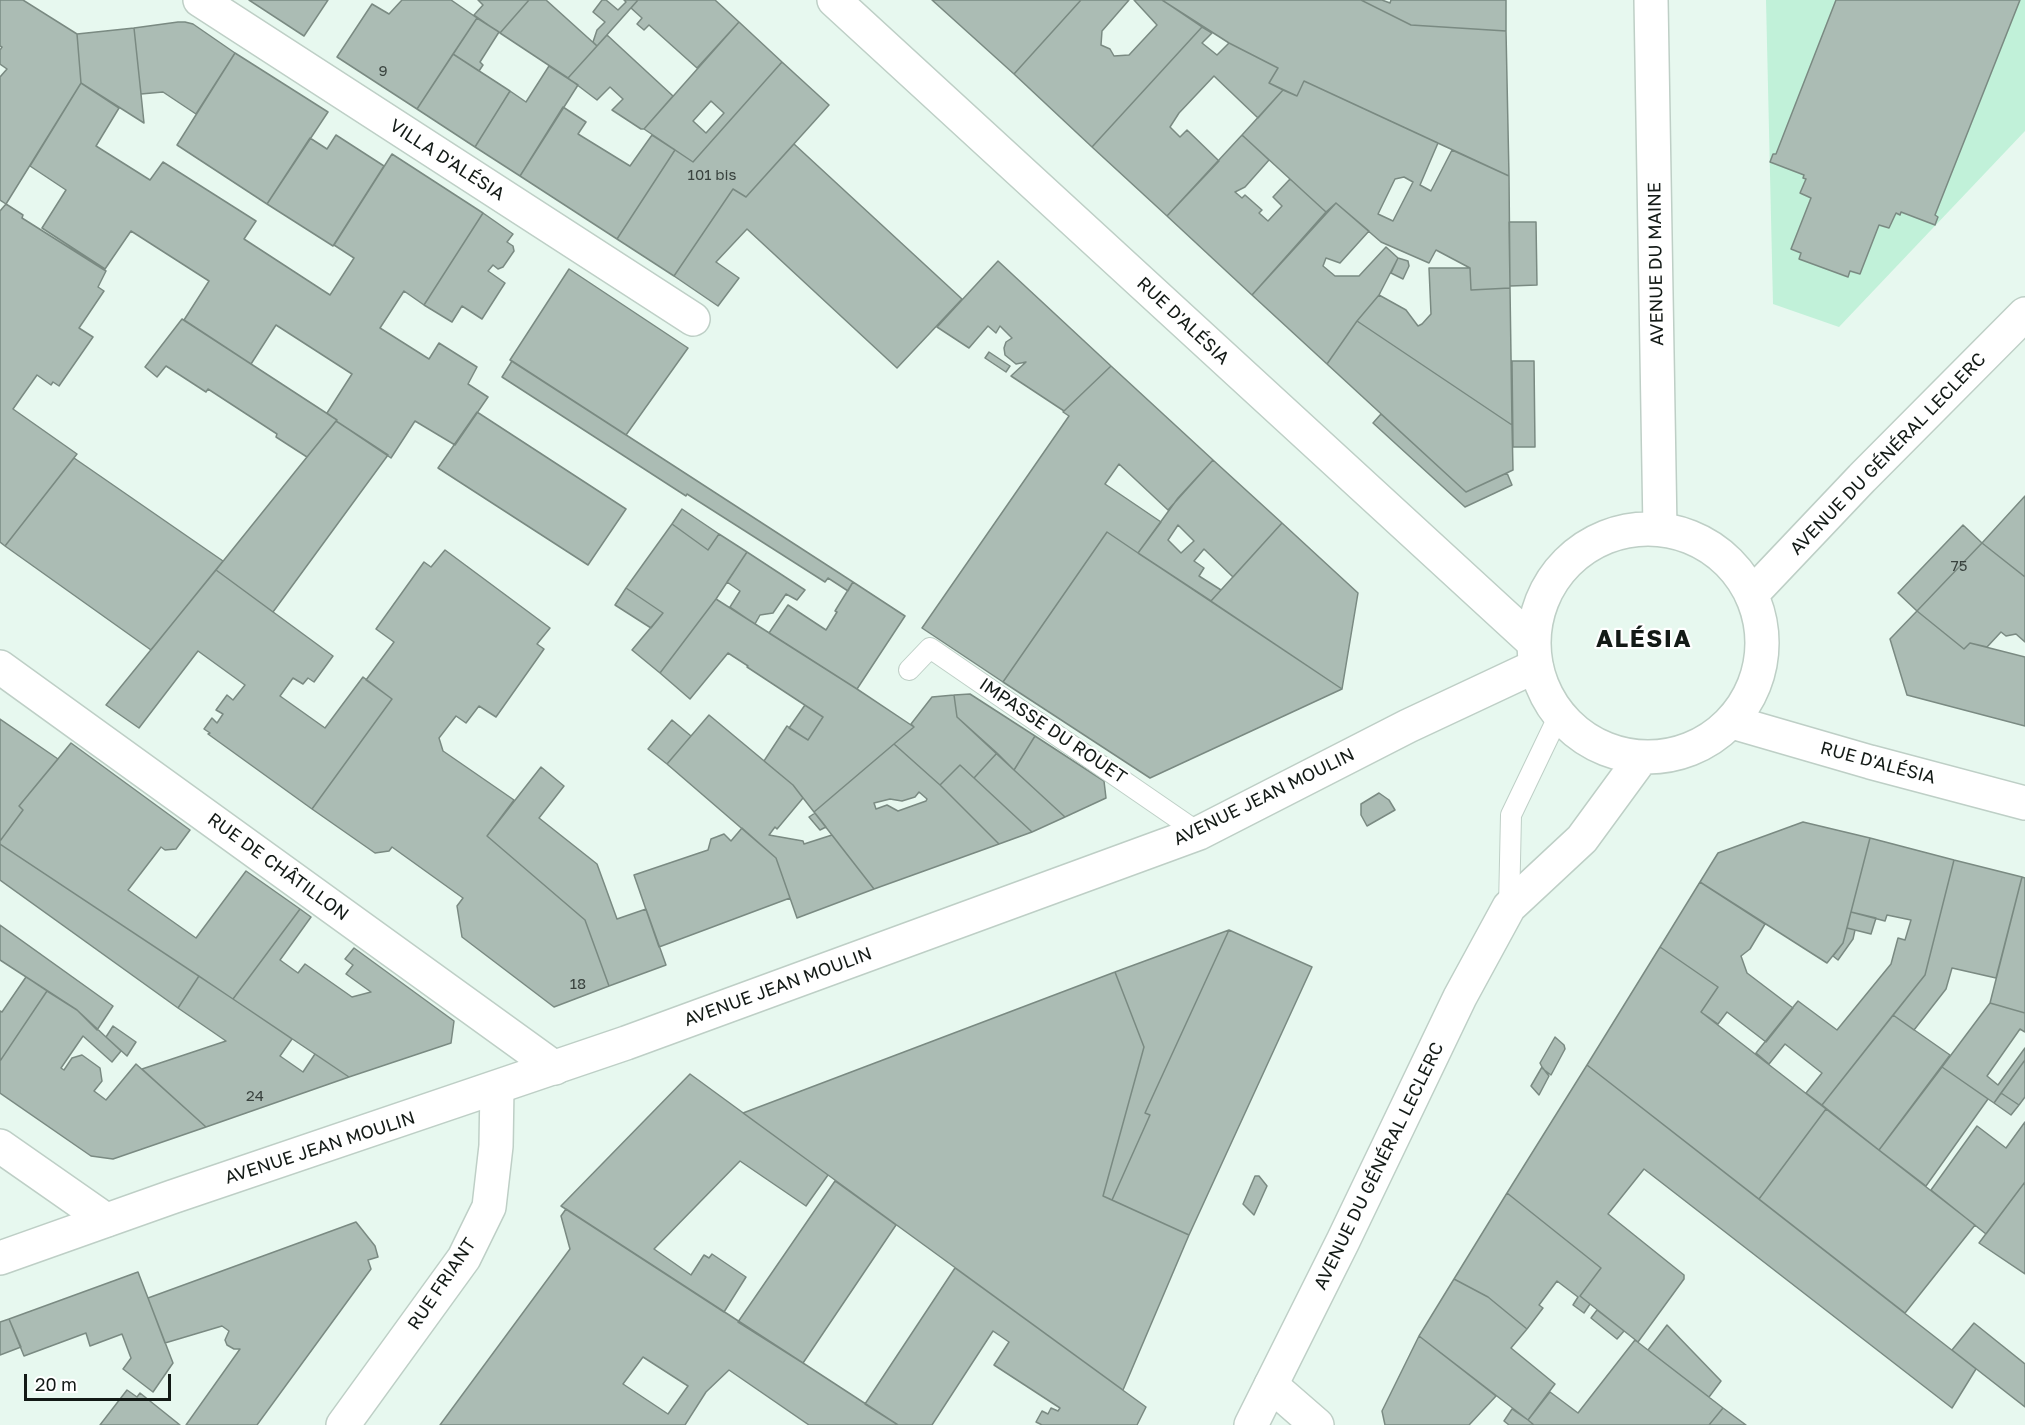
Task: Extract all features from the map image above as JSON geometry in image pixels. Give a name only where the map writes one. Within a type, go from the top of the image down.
[{"type":"main road","name":"VILLA D'ALÉSIA","points":[[200,0],[693,319]]},
{"type":"main road","name":"RUE D'ALÉSIA","points":[[834,0],[1535,654]]},
{"type":"main road","name":"AVENUE DU MAINE","points":[[1651,0],[1660,529]]},
{"type":"main road","name":"AVENUE DU GÉNÉRAL LECLERC","points":[[1752,594],[1862,478],[2025,314]]},
{"type":"main road","points":[[1636,529],[1660,529],[1683,534],[1705,543],[1724,557],[1740,574],[1759,612],[1763,651],[1760,670],[1753,689],[1732,722],[1696,748],[1674,755],[1642,757],[1617,753],[1585,739],[1559,715],[1540,684],[1535,654],[1536,619],[1544,596],[1555,576],[1572,558],[1591,544],[1612,534],[1636,529]]},
{"type":"main road","name":"AVENUE JEAN MOULIN","points":[[0,1258],[555,1068],[1199,833],[1408,726],[1535,654]]},
{"type":"main road","name":"RUE DE CHÂTILLON","points":[[0,667],[555,1068]]},
{"type":"main road","name":"RUE D'ALÉSIA","points":[[1732,722],[2025,803]]},
{"type":"main road","name":"AVENUE DU GÉNÉRAL LECLERC","points":[[1251,1425],[1385,1156],[1460,998],[1509,908],[1582,839],[1642,757]]},
{"type":"main road","name":"RUE FRIANT","points":[[343,1425],[464,1258],[489,1207],[496,1146],[497,1088]]},
{"type":"main road","points":[[0,1146],[106,1220]]},
{"type":"main road","points":[[1271,1385],[1317,1425]]},
{"type":"lane","name":"IMPASSE DU ROUET","points":[[909,670],[930,648],[1199,833]]},
{"type":"lane","name":"AVENUE DU GÉNÉRAL LECLERC","points":[[1509,908],[1511,815],[1559,715]]},
{"type":"green space","points":[[1766,0],[2025,0],[2025,131],[1839,327],[1773,304]]},
{"type":"building","points":[[0,0],[23,0],[77,34],[81,83],[6,204],[0,200],[0,77],[7,69],[0,64],[2,47],[0,46]]},
{"type":"building","points":[[249,0],[328,0],[304,36]]},
{"type":"building","points":[[402,0],[451,0],[477,18],[417,109],[337,57],[372,4],[389,14]]},
{"type":"building","points":[[478,0],[529,0],[500,33],[474,15],[483,5]]},
{"type":"building","points":[[529,0],[546,0],[597,46],[568,78],[500,33]]},
{"type":"building","points":[[602,0],[606,0],[618,10],[626,2],[624,0],[638,0],[597,46],[593,42],[597,30],[605,22],[593,12]]},
{"type":"building","points":[[638,0],[715,0],[739,22],[697,68],[649,25],[644,30],[637,24],[642,18],[631,8]]},
{"type":"building","points":[[932,0],[1081,0],[1014,74]]},
{"type":"building","points":[[1081,0],[1129,0],[1102,31],[1101,45],[1110,49],[1114,56],[1129,55],[1157,25],[1134,0],[1162,0],[1202,27],[1092,147],[1014,74]]},
{"type":"building","points":[[1162,0],[1361,0],[1411,25],[1506,31],[1509,176],[1304,81],[1297,96],[1269,83],[1278,68],[1229,43]]},
{"type":"building","points":[[1361,0],[1382,0],[1390,3],[1391,0],[1506,0],[1506,31],[1411,25]]},
{"type":"building","points":[[1836,0],[2020,0],[1935,215],[1938,217],[1935,225],[1901,212],[1900,215],[1896,213],[1889,228],[1879,225],[1860,274],[1850,271],[1848,277],[1799,259],[1801,253],[1791,249],[1811,198],[1800,193],[1806,179],[1803,178],[1804,175],[1770,162],[1773,154],[1776,154]]},
{"type":"building","points":[[477,18],[499,32],[480,62],[483,65],[479,71],[453,54]]},
{"type":"building","points":[[178,22],[193,24],[235,53],[196,114],[163,92],[141,94],[134,28]]},
{"type":"building","points":[[739,22],[782,62],[693,162],[644,129]],"holes":[[[711,101],[724,113],[706,133],[693,121]]]},
{"type":"building","points":[[1202,27],[1212,33],[1202,43],[1217,55],[1229,43],[1278,68],[1269,83],[1283,90],[1258,118],[1214,76],[1179,113],[1170,127],[1180,137],[1187,130],[1219,161],[1167,216],[1092,147]]},
{"type":"building","points":[[134,28],[144,123],[81,83],[77,34]]},
{"type":"building","points":[[607,35],[673,96],[644,129],[612,110],[623,99],[610,87],[597,100],[568,78]]},
{"type":"building","points":[[235,53],[328,112],[267,204],[177,145]]},
{"type":"building","points":[[453,54],[510,91],[475,147],[417,109]]},
{"type":"building","points":[[782,62],[829,105],[746,197],[733,189],[674,276],[617,239],[675,150],[693,162]]},
{"type":"building","points":[[549,66],[578,85],[520,176],[475,147],[510,91],[526,102]]},
{"type":"building","points":[[1304,81],[1438,143],[1420,185],[1431,191],[1452,150],[1509,176],[1510,288],[1471,290],[1470,268],[1436,250],[1429,263],[1381,242],[1336,203],[1326,212],[1242,135],[1283,90],[1297,96]],"holes":[[[1404,177],[1413,182],[1393,221],[1378,214],[1395,179]]]},
{"type":"building","points":[[81,83],[119,108],[96,146],[150,180],[163,162],[256,221],[244,239],[330,295],[354,258],[334,245],[392,154],[483,213],[424,305],[404,291],[380,328],[429,359],[439,343],[477,367],[468,384],[488,397],[455,445],[415,421],[391,458],[327,413],[352,374],[276,325],[251,364],[184,320],[209,281],[131,231],[105,269],[42,228],[66,190],[30,166]]},
{"type":"building","points":[[563,107],[586,122],[578,134],[630,166],[652,135],[675,150],[617,239],[520,176]]},
{"type":"building","points":[[336,135],[384,166],[333,246],[267,204],[310,138],[327,149]]},
{"type":"building","points":[[1242,135],[1269,160],[1245,187],[1235,192],[1242,198],[1245,195],[1262,210],[1259,213],[1268,221],[1282,206],[1273,197],[1290,179],[1326,212],[1252,295],[1167,216]]},
{"type":"building","points":[[794,144],[962,299],[897,368],[747,229],[716,262],[739,278],[718,306],[674,276],[733,189],[746,197]]},
{"type":"building","points":[[1336,203],[1369,231],[1340,263],[1326,258],[1323,266],[1335,276],[1359,276],[1386,247],[1398,258],[1379,295],[1357,321],[1327,364],[1252,295]]},
{"type":"building","points":[[6,204],[23,215],[22,218],[106,271],[98,287],[104,291],[79,328],[93,337],[59,386],[53,382],[51,385],[37,375],[13,409],[77,454],[5,546],[0,542],[0,211]]},
{"type":"building","points":[[483,213],[513,234],[507,242],[513,246],[514,251],[503,267],[498,269],[493,265],[488,271],[505,283],[482,319],[462,306],[452,322],[424,305]]},
{"type":"building","points":[[1509,222],[1536,222],[1537,285],[1510,286]]},
{"type":"building","points":[[1398,258],[1408,261],[1409,266],[1403,279],[1391,273]]},
{"type":"building","points":[[998,261],[1111,366],[1064,411],[1011,376],[1026,362],[1016,364],[1005,355],[1006,342],[1012,338],[1000,326],[996,333],[988,326],[969,348],[937,327]]},
{"type":"building","points":[[1429,268],[1470,268],[1471,290],[1510,288],[1512,425],[1357,321],[1379,295],[1406,310],[1418,326],[1422,324],[1431,314]]},
{"type":"building","points":[[569,269],[688,348],[626,435],[510,360]]},
{"type":"building","points":[[182,319],[337,420],[307,457],[276,437],[277,434],[208,389],[206,392],[166,366],[157,377],[145,367]]},
{"type":"building","points":[[1357,321],[1512,425],[1513,470],[1466,492],[1327,364]]},
{"type":"building","points":[[989,352],[1010,366],[1006,372],[985,358]]},
{"type":"building","points":[[512,361],[853,582],[848,591],[828,578],[825,582],[687,494],[686,496],[502,377]]},
{"type":"building","points":[[1512,361],[1534,361],[1535,447],[1513,447]]},
{"type":"building","points":[[1111,366],[1213,460],[1168,510],[1119,464],[1105,484],[1161,522],[1138,553],[1107,532],[1003,682],[922,628],[1069,416],[1063,412]]},
{"type":"building","points":[[477,412],[626,509],[588,565],[438,468]]},
{"type":"building","points":[[1381,414],[1466,492],[1507,473],[1512,485],[1465,507],[1373,423]]},
{"type":"building","points":[[336,421],[388,455],[273,612],[216,570]]},
{"type":"building","points":[[74,458],[223,561],[151,650],[5,546]]},
{"type":"building","points":[[1213,460],[1282,523],[1233,577],[1204,549],[1194,561],[1204,568],[1199,576],[1221,590],[1211,601],[1138,553],[1178,498]],"holes":[[[1178,525],[1194,541],[1181,553],[1168,540]]]},
{"type":"building","points":[[2025,496],[2025,577],[1982,543]]},
{"type":"building","points":[[682,509],[719,534],[708,550],[672,524]]},
{"type":"building","points":[[1282,523],[1358,593],[1342,689],[1211,601]]},
{"type":"building","points":[[672,524],[708,550],[719,534],[747,552],[716,599],[660,673],[632,650],[663,613],[626,588]]},
{"type":"building","points":[[1963,525],[1982,543],[1917,611],[1898,593]]},
{"type":"building","points":[[1107,532],[1342,689],[1150,778],[1003,682]]},
{"type":"building","points":[[1982,543],[2025,577],[2025,642],[2016,634],[2006,636],[2001,632],[1987,647],[1970,643],[1964,649],[1917,611]]},
{"type":"building","points":[[445,550],[550,628],[537,644],[544,649],[496,717],[479,706],[466,723],[456,716],[439,738],[443,751],[514,800],[487,836],[585,920],[609,986],[554,1007],[462,937],[457,906],[463,898],[392,847],[389,851],[375,853],[312,809],[392,699],[366,680],[394,642],[376,629],[424,562],[431,567]]},
{"type":"building","points":[[747,552],[805,590],[797,600],[786,594],[773,613],[760,615],[755,624],[730,607],[740,591],[727,582]]},
{"type":"building","points":[[216,570],[333,656],[314,682],[308,678],[303,684],[293,678],[280,696],[325,728],[363,677],[392,699],[312,809],[204,729],[212,718],[217,723],[223,714],[216,710],[227,695],[233,700],[245,685],[198,651],[139,728],[106,705]]},
{"type":"building","points":[[853,582],[905,616],[857,689],[769,633],[788,605],[826,630]]},
{"type":"building","points":[[626,588],[663,613],[651,628],[615,605]]},
{"type":"building","points":[[716,599],[914,727],[814,812],[793,785],[764,761],[787,726],[808,740],[823,717],[728,653],[690,699],[660,673]]},
{"type":"building","points":[[1917,611],[1964,649],[1970,643],[2025,657],[2025,726],[1907,695],[1890,639]]},
{"type":"building","points":[[970,694],[1035,736],[1014,770],[957,717],[954,695]]},
{"type":"building","points":[[954,695],[957,717],[997,753],[974,778],[960,765],[940,785],[894,744],[914,727],[911,724],[932,697]]},
{"type":"building","points":[[805,705],[823,717],[808,740],[789,728]]},
{"type":"building","points":[[709,715],[793,785],[803,798],[777,829],[775,827],[769,835],[803,841],[804,844],[832,835],[874,889],[797,918],[776,858],[667,764]]},
{"type":"building","points":[[0,719],[58,759],[19,806],[23,810],[0,841]]},
{"type":"building","points":[[672,720],[691,736],[667,764],[648,749]]},
{"type":"building","points":[[1035,736],[1104,781],[1106,798],[1065,817],[1014,770]]},
{"type":"building","points":[[71,743],[190,830],[176,849],[165,850],[161,847],[128,890],[196,938],[246,871],[300,909],[233,999],[0,844],[23,810],[19,806]]},
{"type":"building","points":[[894,744],[940,785],[999,844],[874,889],[814,812]],"holes":[[[919,792],[927,799],[898,811],[887,805],[876,809],[874,803],[890,799],[902,801],[915,797]]]},
{"type":"building","points":[[997,753],[1065,817],[1032,832],[974,778]]},
{"type":"building","points":[[960,765],[1032,832],[999,844],[940,785]]},
{"type":"building","points":[[541,767],[564,786],[539,818],[597,864],[617,919],[646,909],[666,965],[609,986],[585,920],[487,836]]},
{"type":"building","points":[[1379,793],[1389,800],[1395,810],[1367,826],[1361,815],[1361,804]]},
{"type":"building","points":[[815,813],[826,827],[820,830],[809,817]]},
{"type":"building","points":[[1803,822],[1870,838],[1843,943],[1827,963],[1700,882],[1718,853]]},
{"type":"building","points":[[742,828],[776,858],[790,898],[659,947],[634,875],[708,850],[711,839],[724,834],[731,841]]},
{"type":"building","points":[[1870,838],[1954,860],[1925,975],[1822,1105],[1806,1093],[1822,1073],[1785,1044],[1769,1064],[1756,1053],[1798,1001],[1837,1030],[1891,964],[1898,938],[1905,940],[1911,920],[1887,915],[1885,921],[1851,912]]},
{"type":"building","points":[[0,844],[199,976],[178,1008],[0,880]]},
{"type":"building","points":[[1954,860],[2022,877],[1996,978],[1952,968],[1946,989],[1914,1030],[1893,1015],[1925,975]]},
{"type":"building","points":[[2022,877],[2025,878],[2025,1013],[1990,1003]]},
{"type":"building","points":[[1700,882],[1765,924],[1750,949],[1741,956],[1747,973],[1793,1008],[1766,1042],[1727,1012],[1718,1024],[1701,1012],[1718,987],[1660,947]]},
{"type":"building","points":[[300,909],[311,917],[280,960],[298,973],[305,964],[352,997],[371,992],[346,974],[353,965],[345,959],[354,948],[454,1021],[451,1043],[349,1077],[233,999]]},
{"type":"building","points":[[1851,912],[1876,918],[1871,934],[1847,928]]},
{"type":"building","points":[[0,925],[113,1006],[97,1030],[77,1010],[0,960]]},
{"type":"building","points":[[1847,928],[1855,930],[1853,939],[1838,960],[1833,956],[1843,943]]},
{"type":"building","points":[[1229,930],[1312,967],[1189,1235],[1112,1200],[1150,1115],[1145,1113]]},
{"type":"building","points":[[1229,930],[1145,1113],[1150,1115],[1112,1200],[1103,1196],[1144,1047],[1115,972]]},
{"type":"building","points":[[1660,947],[1718,987],[1701,1012],[1826,1109],[1759,1199],[1587,1065]]},
{"type":"building","points":[[1115,972],[1144,1047],[1103,1196],[1189,1235],[1123,1390],[743,1113]]},
{"type":"building","points":[[199,976],[292,1039],[280,1056],[303,1072],[315,1054],[349,1077],[206,1127],[142,1069],[226,1041],[178,1008]]},
{"type":"building","points":[[26,977],[47,991],[0,1061],[0,1011],[2,1012]]},
{"type":"building","points":[[47,991],[77,1010],[121,1051],[112,1062],[83,1036],[61,1068],[64,1070],[72,1058],[82,1055],[100,1068],[102,1081],[94,1091],[106,1100],[136,1064],[206,1127],[113,1159],[91,1156],[0,1093],[0,1061]]},
{"type":"building","points":[[1990,1003],[2025,1013],[2025,1032],[2020,1029],[1987,1076],[1998,1085],[2025,1048],[2025,1060],[1994,1103],[1942,1067]]},
{"type":"building","points":[[1893,1015],[1950,1055],[1879,1150],[1822,1105]]},
{"type":"building","points":[[113,1026],[136,1042],[127,1056],[106,1037]]},
{"type":"building","points":[[1555,1037],[1565,1049],[1551,1075],[1543,1069],[1540,1063]]},
{"type":"building","points":[[2025,1060],[2025,1097],[2019,1105],[2001,1093]]},
{"type":"building","points":[[1587,1065],[1976,1369],[1952,1408],[1644,1169],[1608,1214],[1684,1275],[1684,1279],[1638,1342],[1580,1296],[1601,1268],[1507,1193]]},
{"type":"building","points":[[1542,1067],[1549,1076],[1539,1095],[1531,1086]]},
{"type":"building","points":[[1942,1067],[1988,1099],[1926,1186],[1879,1150]]},
{"type":"building","points":[[690,1074],[828,1175],[806,1206],[740,1161],[654,1249],[691,1275],[704,1255],[709,1258],[712,1254],[746,1277],[724,1312],[561,1206]]},
{"type":"building","points":[[2001,1093],[2019,1105],[2011,1115],[1994,1103]]},
{"type":"building","points":[[1826,1109],[1975,1225],[1905,1313],[1759,1199]]},
{"type":"building","points":[[2025,1122],[2025,1182],[1986,1234],[1931,1190],[1977,1126],[2006,1148]]},
{"type":"building","points":[[1255,1176],[1259,1176],[1267,1186],[1254,1215],[1243,1204]]},
{"type":"building","points":[[835,1181],[896,1225],[803,1363],[738,1322]]},
{"type":"building","points":[[2025,1182],[2025,1274],[1979,1243]]},
{"type":"building","points":[[1507,1193],[1601,1268],[1580,1296],[1590,1304],[1584,1313],[1573,1305],[1578,1297],[1557,1281],[1539,1305],[1543,1308],[1527,1329],[1488,1297],[1454,1279]]},
{"type":"building","points":[[566,1209],[898,1425],[809,1425],[729,1370],[706,1392],[685,1425],[440,1425],[570,1249],[561,1216]],"holes":[[[643,1357],[688,1386],[668,1414],[623,1384]]]},
{"type":"building","points":[[356,1222],[375,1246],[378,1257],[368,1260],[371,1269],[257,1425],[186,1425],[240,1349],[227,1345],[225,1340],[229,1331],[222,1326],[165,1343],[148,1298]]},
{"type":"building","points":[[955,1268],[1146,1407],[1137,1425],[1042,1425],[1036,1422],[1042,1411],[1048,1414],[1051,1408],[1058,1411],[1060,1408],[994,1365],[1009,1342],[993,1331],[932,1425],[898,1425],[865,1404]]},
{"type":"building","points":[[138,1272],[173,1363],[153,1392],[123,1369],[131,1358],[122,1334],[90,1346],[86,1333],[24,1356],[9,1319]]},
{"type":"building","points":[[1454,1279],[1488,1297],[1527,1329],[1511,1348],[1555,1384],[1528,1420],[1419,1336]]},
{"type":"building","points":[[1597,1310],[1624,1331],[1617,1339],[1591,1318]]},
{"type":"building","points":[[9,1319],[21,1347],[0,1355],[0,1322]]},
{"type":"building","points":[[1974,1323],[2025,1364],[2025,1407],[1952,1350]]},
{"type":"building","points":[[1667,1325],[1721,1381],[1709,1397],[1648,1350]]},
{"type":"building","points":[[1419,1336],[1496,1396],[1469,1425],[1385,1425],[1382,1411]]},
{"type":"building","points":[[1635,1340],[1723,1408],[1709,1425],[1534,1425],[1528,1420],[1550,1392],[1578,1413]]},
{"type":"building","points":[[127,1390],[137,1397],[140,1393],[180,1425],[100,1425]]},
{"type":"building","points":[[1723,1408],[1746,1425],[1709,1425]]},
{"type":"building","points":[[1512,1409],[1534,1425],[1509,1425],[1504,1421]]},
{"type":"district","name":"ALÉSIA","points":[[1644,639]]}]
